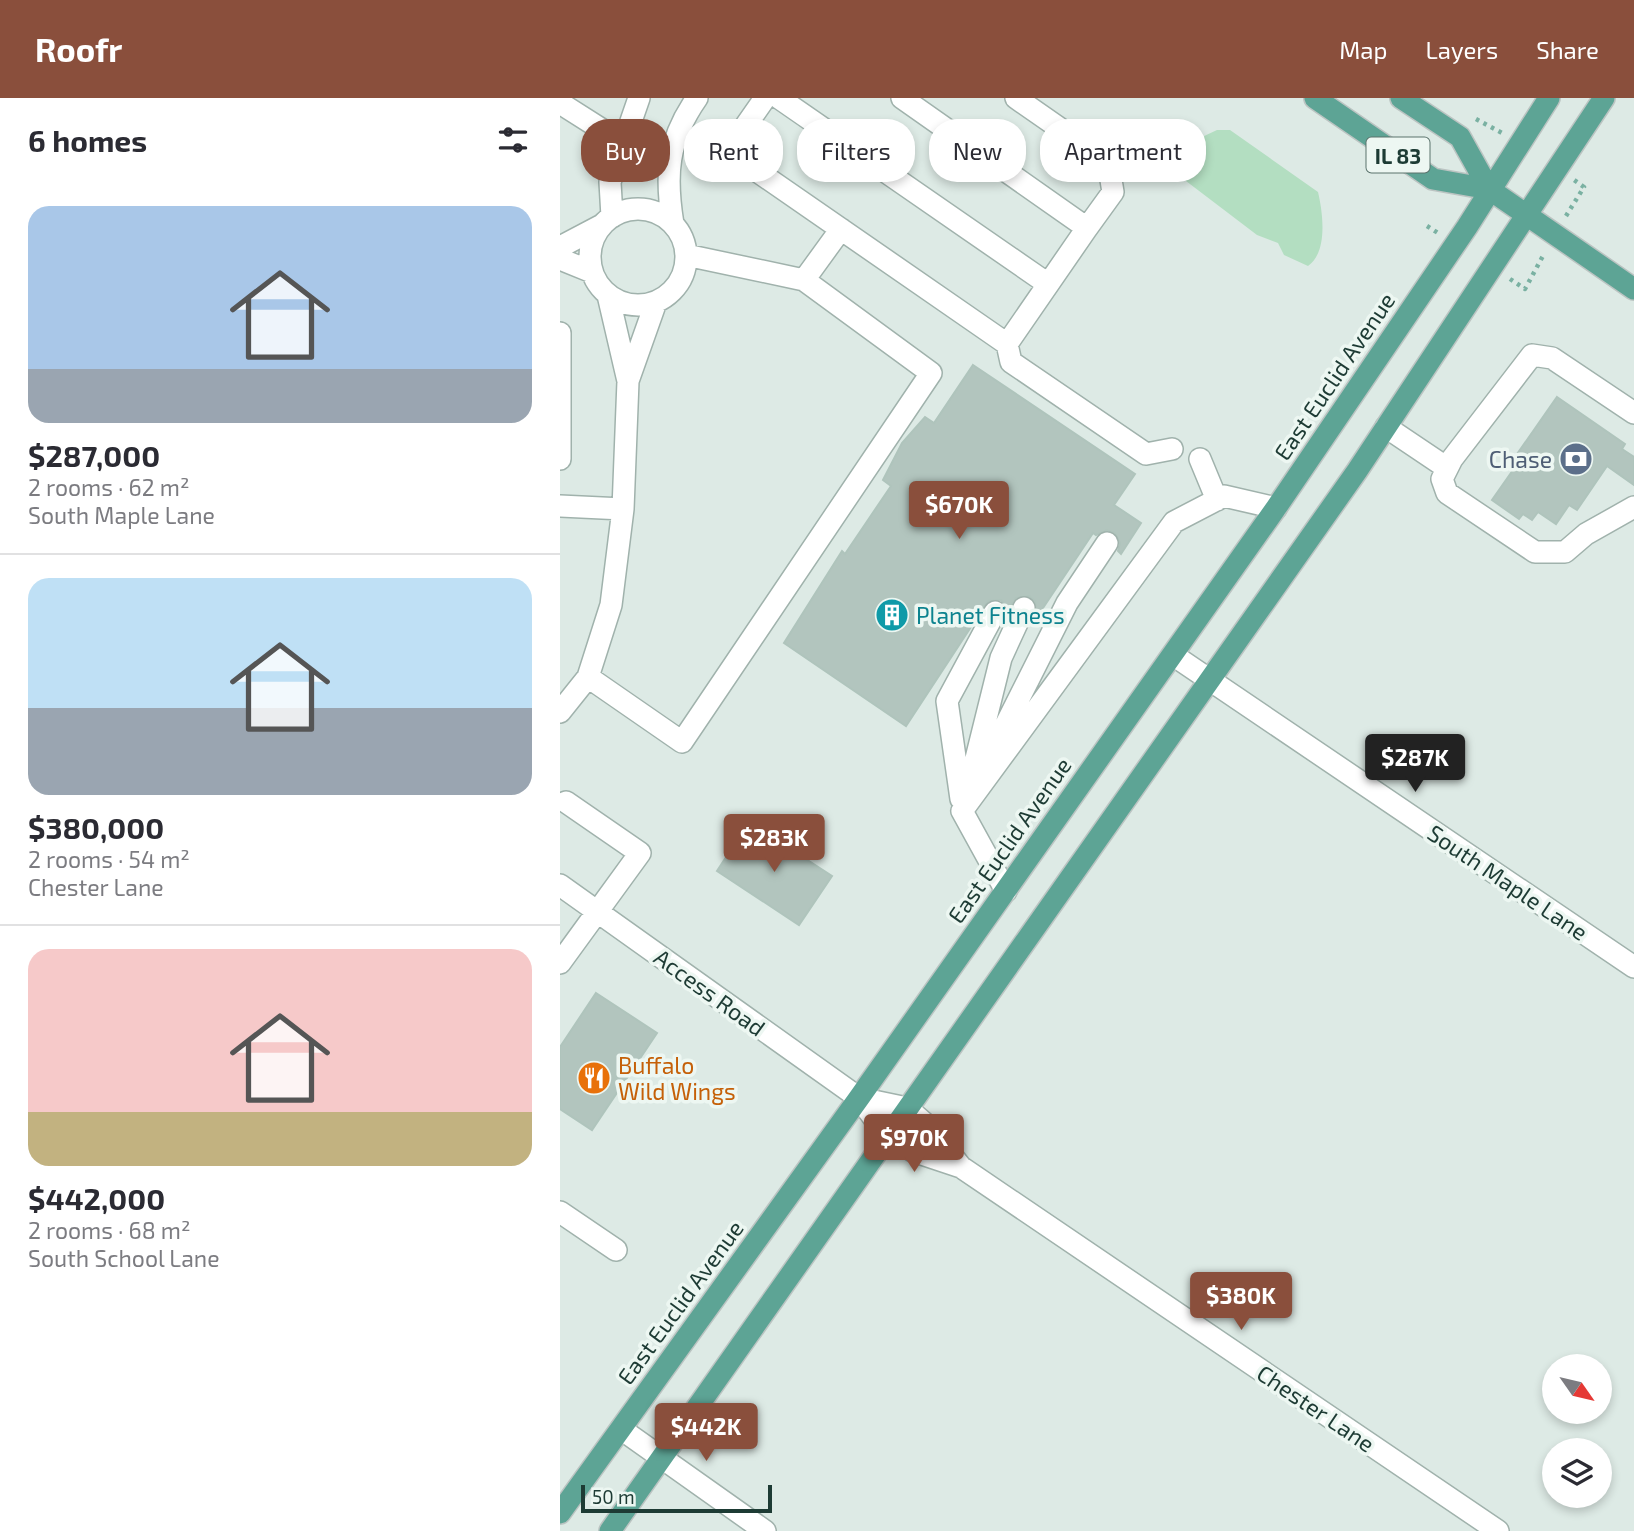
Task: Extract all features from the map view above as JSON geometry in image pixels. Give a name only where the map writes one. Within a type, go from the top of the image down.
[{"type":"main road","name":"IL 83","points":[[1315,98],[1433,179],[1489,189],[1634,289]]},
{"type":"main road","name":"IL 83","points":[[1401,98],[1460,137],[1489,189]]},
{"type":"main road","name":"East Euclid Avenue","points":[[560,1513],[859,1098],[1276,508],[1467,227],[1549,98]]},
{"type":"main road","points":[[610,1531],[1386,427],[1525,212],[1604,98]]},
{"type":"street","points":[[631,119],[639,98]]},
{"type":"street","points":[[608,295],[623,303],[639,305],[656,302],[676,286],[684,271],[686,255],[682,239],[673,224],[666,184],[672,151],[697,98]]},
{"type":"street","points":[[765,98],[728,151],[1007,344],[1011,362],[1146,454],[1172,449]]},
{"type":"street","points":[[779,98],[1048,284]]},
{"type":"street","points":[[902,98],[1087,228]]},
{"type":"street","points":[[1007,344],[1113,192],[1108,162],[1016,98]]},
{"type":"street","points":[[560,103],[585,119]]},
{"type":"street","points":[[592,272],[592,247],[607,221],[610,182]]},
{"type":"street","points":[[560,247],[634,209],[651,211],[673,224]]},
{"type":"street","points":[[804,280],[841,229]]},
{"type":"street","points":[[588,677],[682,742],[931,373],[804,280],[686,255]]},
{"type":"street","points":[[560,259],[592,272],[608,295],[628,381],[623,509],[611,605],[588,677],[560,712]]},
{"type":"street","points":[[628,381],[656,302]]},
{"type":"street","points":[[560,333],[560,459]]},
{"type":"street","points":[[1634,412],[1552,358],[1532,355],[1447,468],[1442,479],[1447,493],[1535,552],[1565,552],[1586,534],[1634,507]]},
{"type":"street","points":[[1386,427],[1447,468]]},
{"type":"street","points":[[1200,459],[1217,499]]},
{"type":"street","points":[[962,811],[1174,522],[1224,496],[1276,508]]},
{"type":"street","points":[[560,506],[623,509]]},
{"type":"street","points":[[962,811],[1067,603],[1107,543]]},
{"type":"street","points":[[962,811],[1001,658],[1024,608]]},
{"type":"street","points":[[995,612],[947,701],[962,811],[1006,891]]},
{"type":"street","name":"South Maple Lane","points":[[1172,655],[1634,967]]},
{"type":"street","points":[[560,963],[640,853],[566,802]]},
{"type":"street","name":"Access Road","points":[[560,885],[859,1098]]},
{"type":"street","points":[[859,1098],[907,1108]]},
{"type":"street","name":"Chester Lane","points":[[859,1098],[887,1136],[914,1151],[961,1167],[1498,1531]]},
{"type":"street","name":"Chester Lane","points":[[907,1108],[930,1128],[961,1167]]},
{"type":"street","points":[[560,1212],[616,1250]]},
{"type":"street","points":[[621,1429],[765,1531]]},
{"type":"green space","points":[[1217,130],[1230,130],[1318,192],[1322,221],[1321,242],[1319,251],[1308,266],[1284,255],[1278,243],[1257,235],[1187,182],[1206,182],[1206,135]]},
{"type":"building","points":[[973,365],[1135,474],[1114,505],[1141,523],[1121,554],[1115,533],[1107,530],[1096,535],[1093,533],[1037,617],[1035,601],[1029,596],[1016,598],[1008,611],[1001,600],[988,601],[906,726],[784,643],[842,551],[845,554],[891,486],[883,480],[902,443],[925,417],[934,423]]},
{"type":"building","name":"Chase","points":[[1557,397],[1625,444],[1622,449],[1634,457],[1634,485],[1607,466],[1577,510],[1569,505],[1556,524],[1538,512],[1532,520],[1523,514],[1519,519],[1492,500],[1520,460],[1515,457]]},
{"type":"building","points":[[749,822],[832,876],[799,925],[717,871]]},
{"type":"building","name":"Buffalo Wild Wings","points":[[596,993],[657,1033],[592,1130],[560,1109],[560,1047]]},
{"type":"place","name":"Chase","points":[[1576,459]]},
{"type":"place","name":"Planet Fitness","points":[[892,615]]},
{"type":"place","name":"Buffalo Wild Wings","points":[[594,1078]]}]
